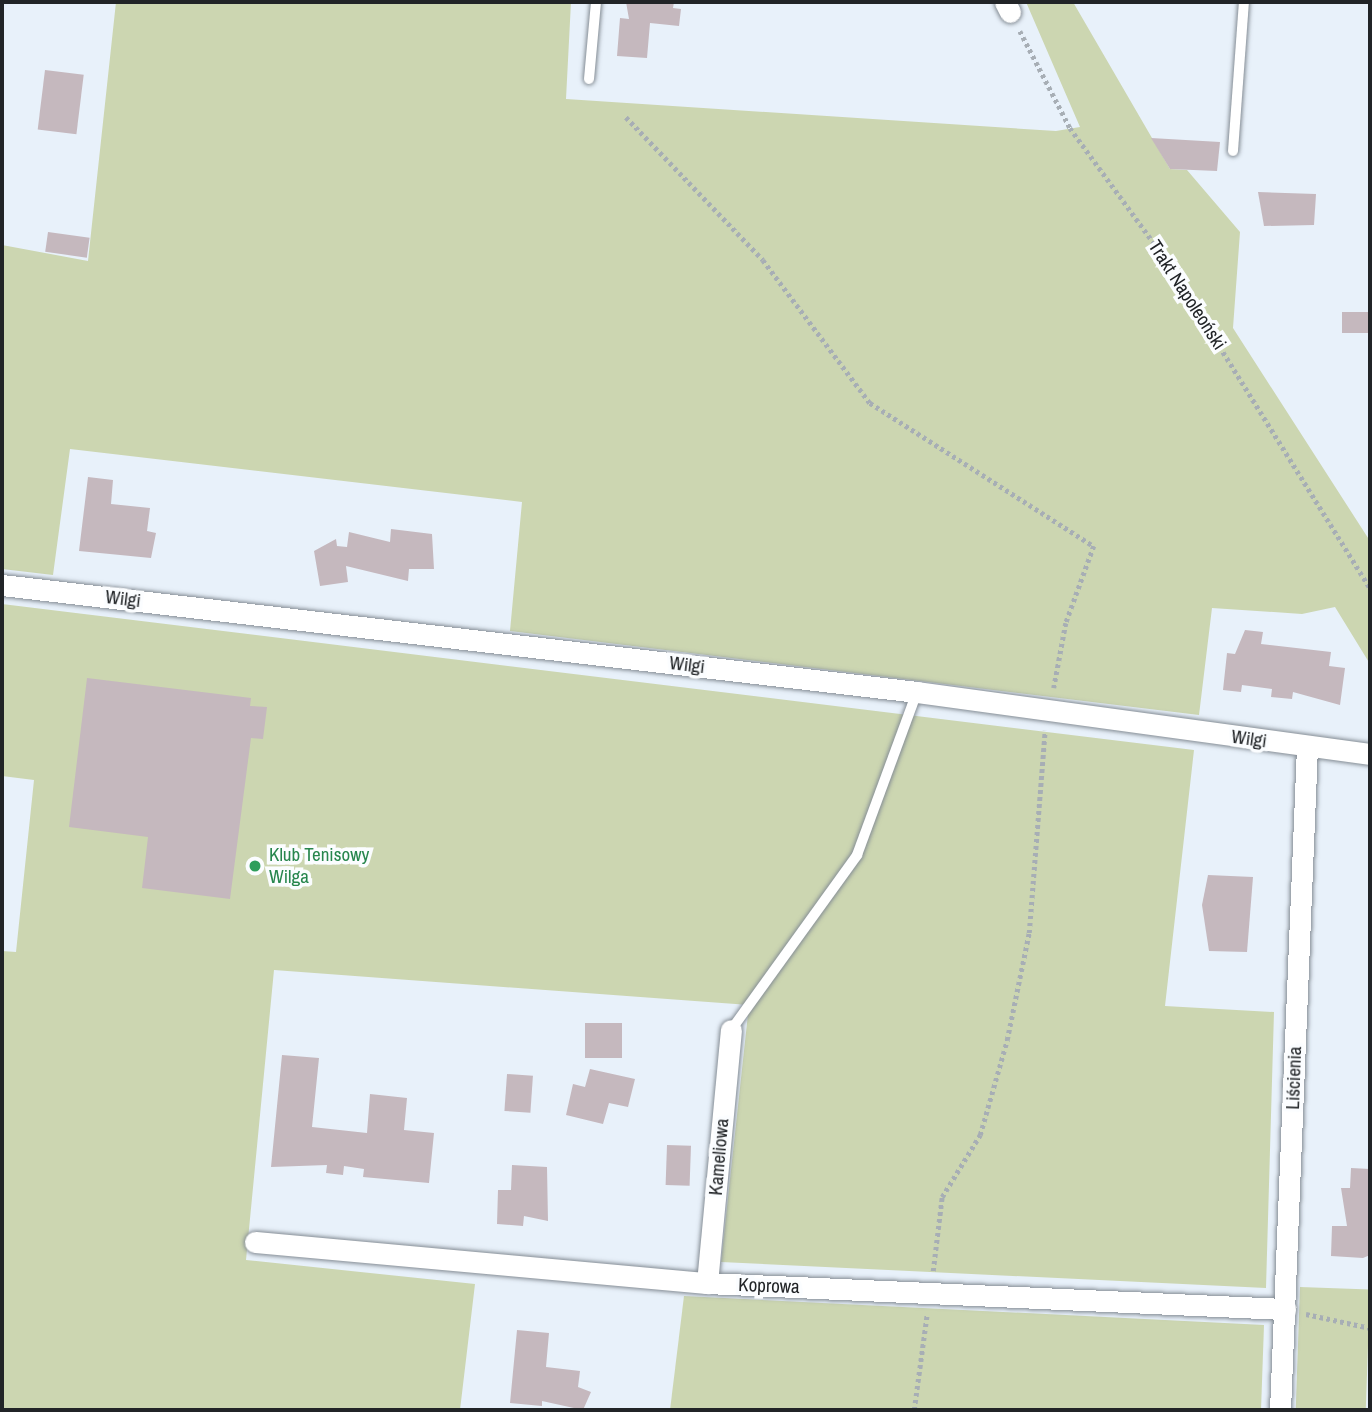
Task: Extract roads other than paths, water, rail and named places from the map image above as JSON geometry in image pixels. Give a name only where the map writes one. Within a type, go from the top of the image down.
[{"type":"street","name":"Wilgi","points":[[2,585],[918,692],[1370,754]]},
{"type":"street","name":"Liścienia","points":[[1280,1410],[1307,747]]},
{"type":"street","name":"Kameliowa","points":[[707,1283],[730,1030]]},
{"type":"street","name":"Koprowa","points":[[256,1242],[707,1283],[1285,1309]]},
{"type":"lane","points":[[589,79],[596,2]]},
{"type":"lane","points":[[1233,151],[1244,2]]},
{"type":"lane","points":[[730,1030],[858,855],[918,692]]},
{"type":"place","name":"Klub Tenisowy Wilga","points":[[255,866]]}]
